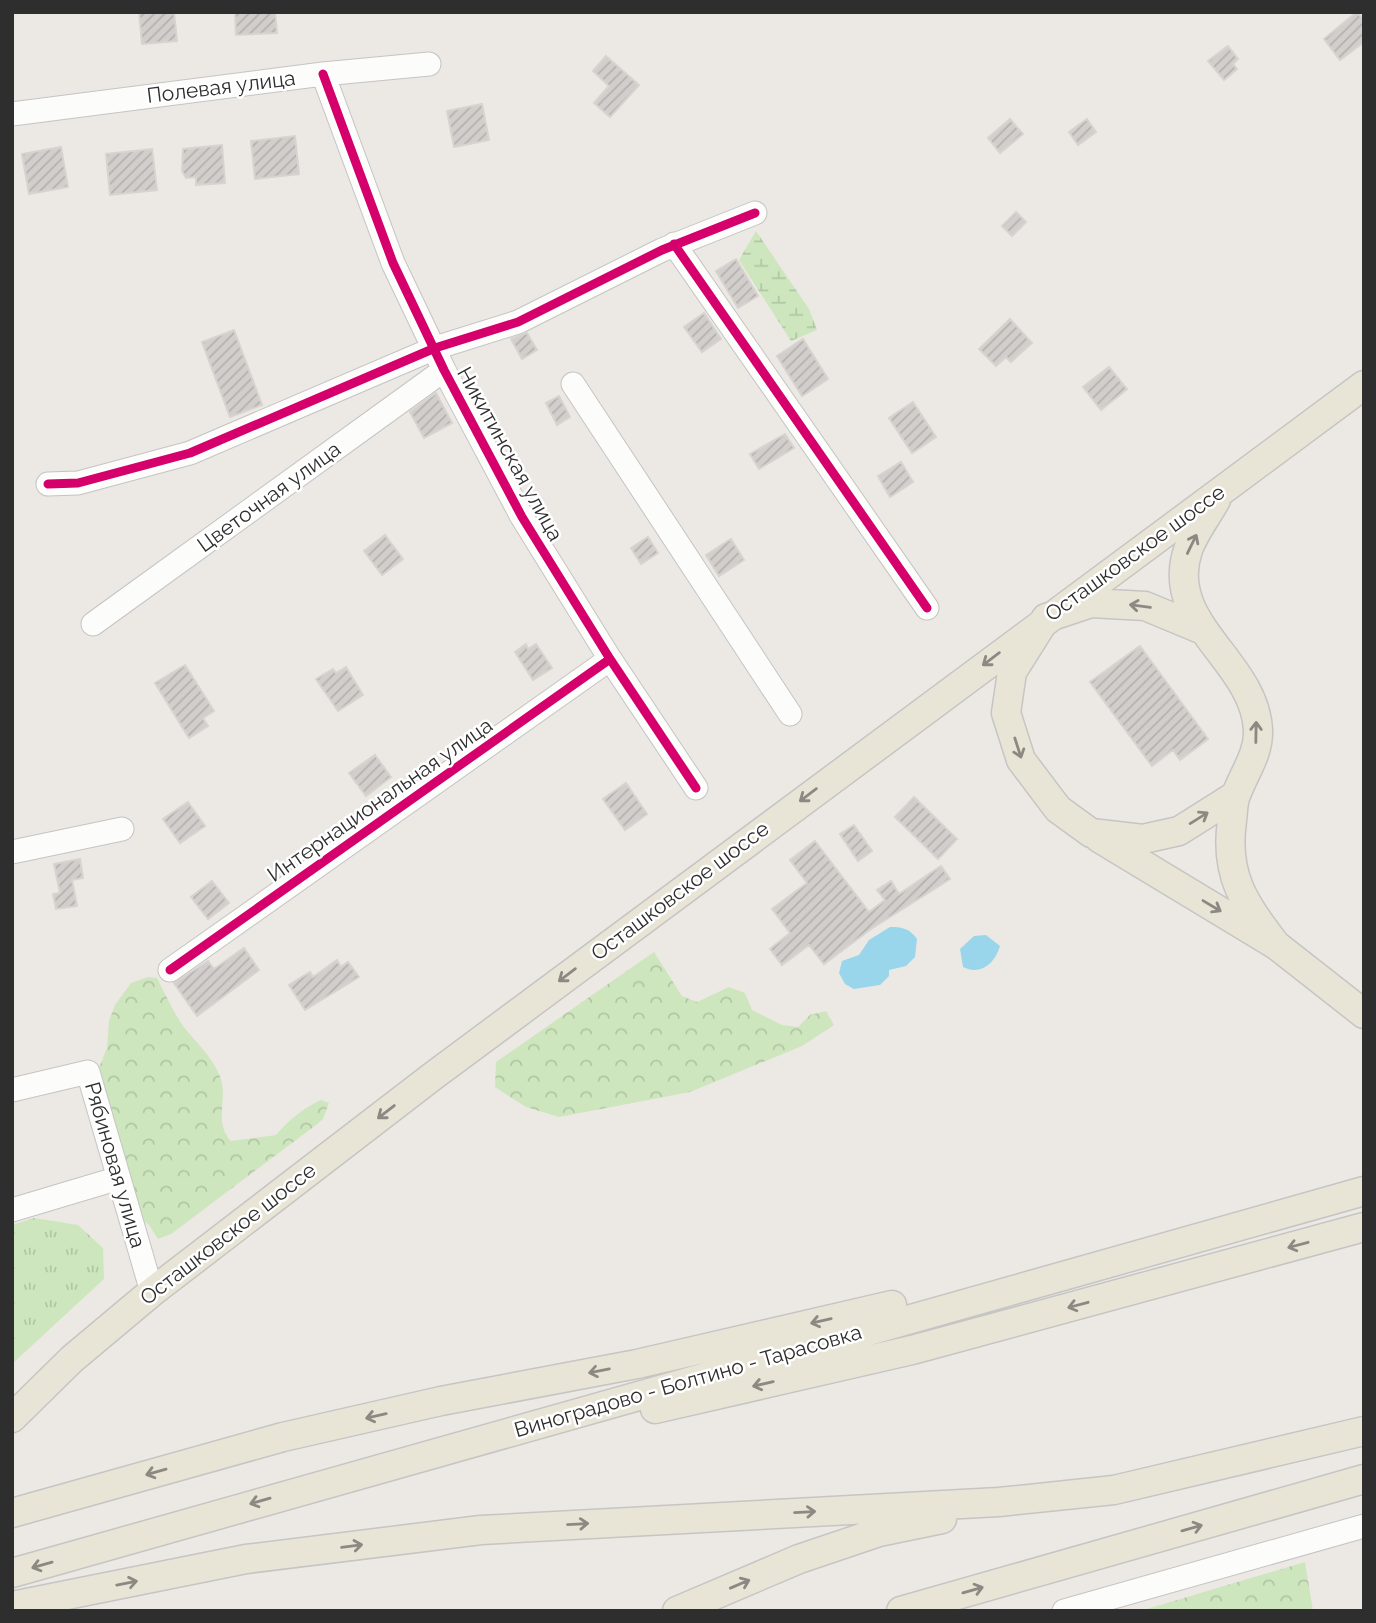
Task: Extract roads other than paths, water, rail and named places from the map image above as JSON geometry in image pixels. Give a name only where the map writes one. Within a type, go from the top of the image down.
[{"type":"main road","name":"Осташковское шоссе","points":[[12,1418],[72,1359],[152,1292],[449,1064],[1046,618],[1364,385]]},
{"type":"main road","points":[[1221,491],[1188,549],[1183,571],[1186,601],[1203,630],[1252,696],[1259,732],[1250,769],[1236,795],[1229,840],[1235,883],[1247,907],[1276,945]]},
{"type":"main road","points":[[1203,630],[1145,606],[1091,603],[1046,618],[1013,672],[1006,713],[1021,760],[1058,809],[1091,833],[1276,945],[1364,1014]]},
{"type":"main road","points":[[1091,833],[1143,839],[1179,831],[1236,795]]},
{"type":"main road","points":[[12,1513],[283,1437],[440,1401],[637,1364],[1364,1190]]},
{"type":"main road","name":"Виноградово - Болтино - Тарасовка","points":[[12,1573],[1364,1190]]},
{"type":"main road","points":[[312,1486],[912,1350],[1364,1227]]},
{"type":"main road","points":[[677,1611],[799,1559],[879,1531],[1114,1490],[1364,1431]]},
{"type":"main road","points":[[901,1611],[1364,1479]]},
{"type":"main road","points":[[12,1606],[246,1559],[481,1530],[999,1502],[1114,1490]]},
{"type":"street","name":"Полевая улица","points":[[12,114],[323,74],[429,64]]},
{"type":"street","name":"Никитинская улица","points":[[323,74],[393,263],[444,370],[522,517],[610,659],[696,788]]},
{"type":"street","points":[[48,484],[78,483],[190,453],[435,348],[518,322],[674,244],[755,213]]},
{"type":"street","points":[[674,244],[927,608]]},
{"type":"street","name":"Цветочная улица","points":[[93,624],[444,370]]},
{"type":"street","points":[[573,384],[790,715]]},
{"type":"street","name":"Интернациональная улица","points":[[170,970],[610,659]]},
{"type":"street","points":[[12,852],[122,829]]},
{"type":"street","name":"Рябиновая улица","points":[[12,1090],[88,1072],[152,1292]]},
{"type":"street","points":[[12,1210],[119,1178]]},
{"type":"street","points":[[1064,1611],[1364,1526]]},
{"type":"water","points":[[890,927],[905,929],[914,935],[917,939],[915,957],[906,966],[889,970],[889,976],[880,985],[854,989],[845,984],[839,973],[842,961],[859,955],[869,940]]},
{"type":"water","points":[[986,935],[1000,946],[995,958],[981,969],[963,967],[960,949],[974,936]]}]
